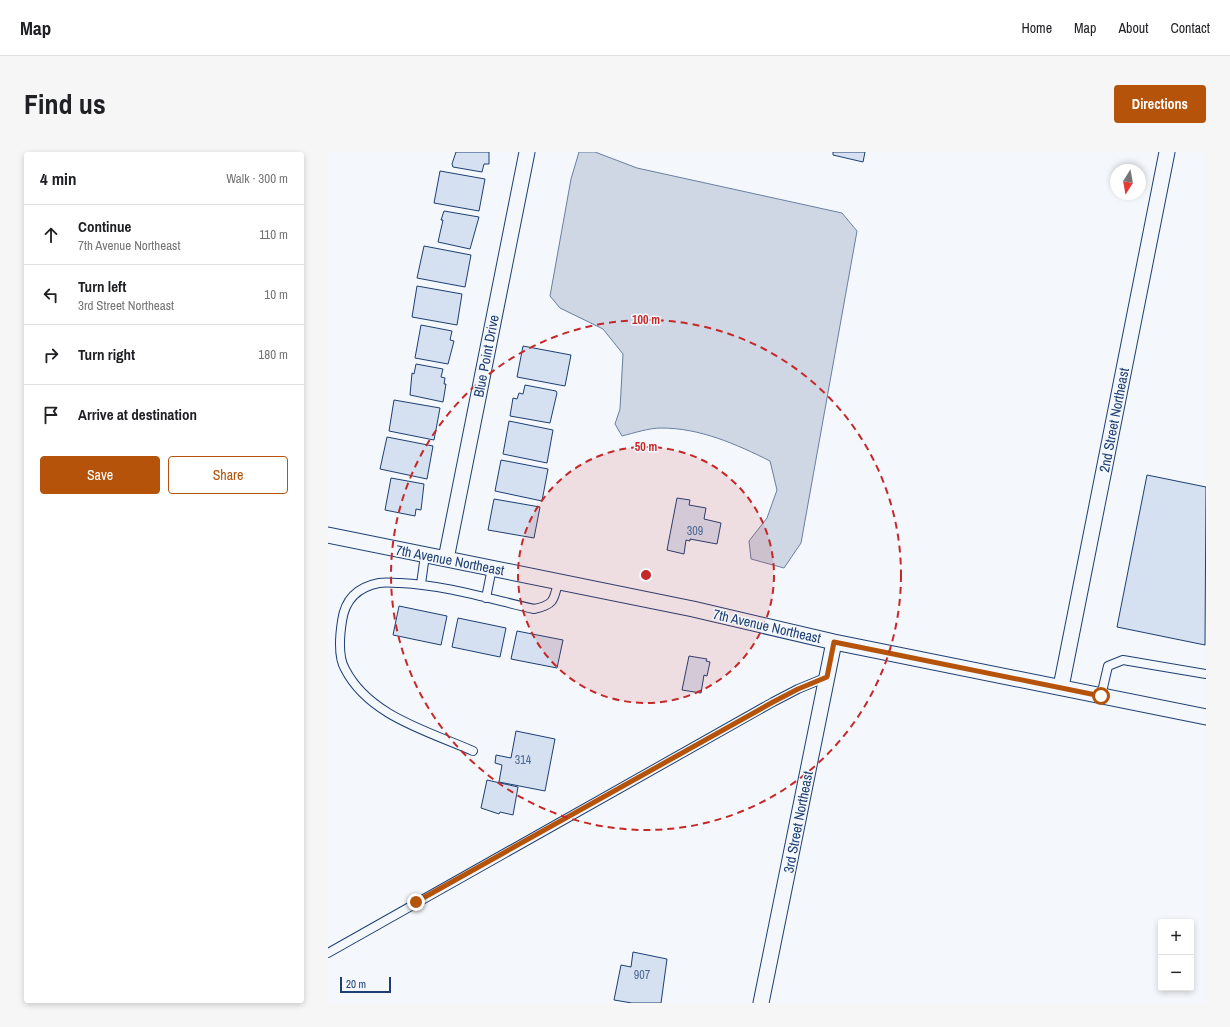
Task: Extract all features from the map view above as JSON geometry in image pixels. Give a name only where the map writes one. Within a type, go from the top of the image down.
[{"type":"street","name":"Blue Point Drive","points":[[446,559],[527,152]]},
{"type":"street","name":"2nd Street Northeast","points":[[1061,687],[1167,152]]},
{"type":"street","name":"7th Avenue Northeast","points":[[328,536],[693,609],[834,642],[1206,717]]},
{"type":"street","name":"3rd Street Northeast","points":[[761,1003],[834,642]]},
{"type":"lane","points":[[421,584],[425,555]]},
{"type":"lane","points":[[486,598],[492,568]]},
{"type":"lane","points":[[473,751],[389,714],[361,692],[344,668],[340,639],[343,611],[361,588],[380,582],[421,584],[534,609],[547,606],[555,599],[558,582]]},
{"type":"lane","points":[[1101,696],[1108,666],[1123,660],[1206,674]]},
{"type":"lane","points":[[328,953],[766,706],[798,689],[827,677]]},
{"type":"shaded area","points":[[579,152],[595,152],[637,168],[842,213],[857,231],[801,543],[784,568],[751,559],[749,541],[767,518],[777,490],[770,461],[731,443],[690,431],[656,428],[622,436],[615,424],[620,409],[623,354],[603,329],[560,308],[550,296],[571,179]]},
{"type":"building","points":[[456,152],[489,152],[489,164],[484,164],[482,172],[453,167],[452,164]]},
{"type":"building","points":[[833,152],[865,152],[863,162],[833,155]]},
{"type":"building","points":[[440,171],[485,179],[479,211],[434,203]]},
{"type":"building","points":[[444,211],[479,217],[470,249],[438,242],[443,220],[441,220]]},
{"type":"building","points":[[424,246],[471,255],[465,287],[417,278]]},
{"type":"building","points":[[417,286],[462,294],[457,325],[412,317]]},
{"type":"building","points":[[421,325],[452,331],[450,340],[454,341],[448,364],[415,358]]},
{"type":"building","points":[[523,346],[571,355],[565,386],[517,377]]},
{"type":"building","points":[[416,364],[443,369],[441,377],[445,378],[444,384],[446,384],[443,402],[410,395],[412,373],[414,374]]},
{"type":"building","points":[[525,385],[556,391],[557,393],[550,423],[510,416],[513,398],[517,399],[519,393],[523,394]]},
{"type":"building","points":[[394,400],[440,408],[434,440],[389,431]]},
{"type":"building","points":[[509,421],[553,430],[547,463],[503,454]]},
{"type":"building","points":[[387,437],[433,446],[427,479],[380,469]]},
{"type":"building","points":[[501,460],[548,469],[542,501],[495,491]]},
{"type":"building","points":[[1147,475],[1206,487],[1205,645],[1117,627]]},
{"type":"building","points":[[391,478],[424,484],[421,510],[416,509],[415,516],[385,510]]},
{"type":"building","points":[[677,498],[690,500],[689,505],[706,508],[704,519],[721,523],[717,544],[690,539],[690,541],[686,540],[684,554],[667,550]]},
{"type":"building","points":[[494,499],[540,507],[534,538],[488,530]]},
{"type":"building","points":[[399,606],[447,616],[441,645],[393,635]]},
{"type":"building","points":[[458,618],[506,628],[500,657],[452,647]]},
{"type":"building","points":[[517,631],[563,640],[557,668],[511,659]]},
{"type":"building","points":[[689,656],[707,659],[706,661],[710,662],[707,676],[704,675],[701,693],[682,690]]},
{"type":"building","points":[[516,731],[555,739],[545,791],[499,782],[502,765],[495,763],[496,755],[511,758]]},
{"type":"building","points":[[487,780],[518,787],[513,815],[500,812],[499,814],[481,808]]},
{"type":"building","points":[[633,952],[667,959],[661,1003],[632,1003],[614,1000],[621,965],[631,967]]},
{"type":"route","points":[[416,902],[773,702],[798,689],[827,677],[834,642],[1101,696]]}]
